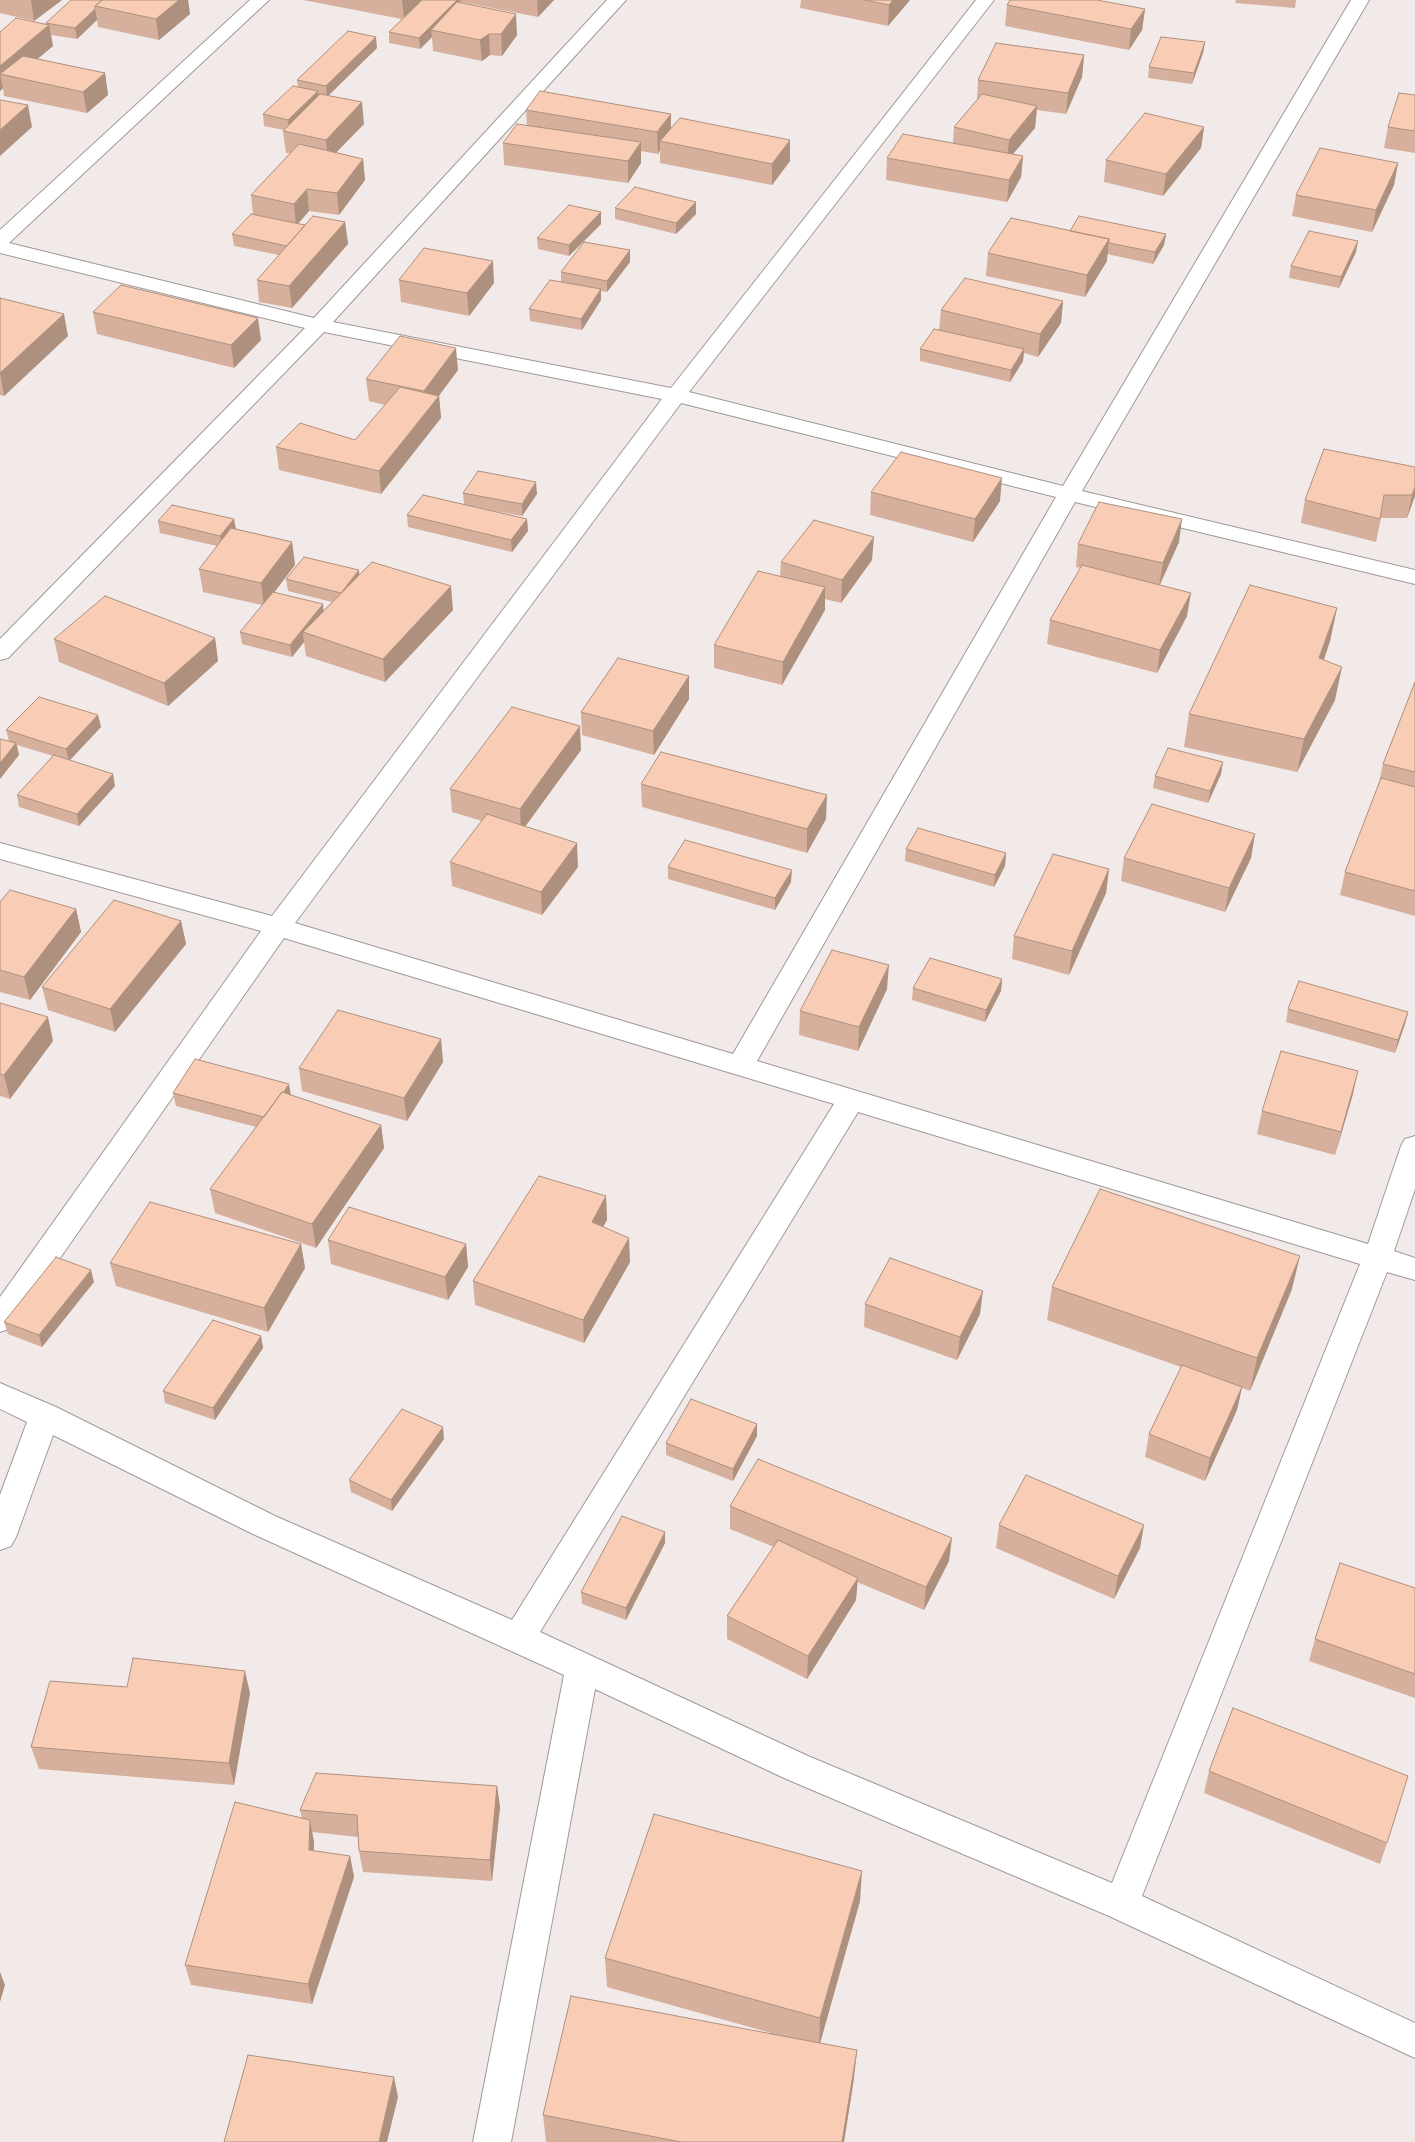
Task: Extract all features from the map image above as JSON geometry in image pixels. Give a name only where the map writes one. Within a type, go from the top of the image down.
[{"type":"street","points":[[0,241],[260,0]]},
{"type":"street","points":[[0,653],[319,324],[617,0]]},
{"type":"street","points":[[0,1320],[278,927],[676,394],[985,0]]},
{"type":"street","points":[[740,1066],[1069,494],[1360,0]]},
{"type":"street","points":[[0,247],[319,324],[676,394],[1069,494],[1415,577]]},
{"type":"street","points":[[0,851],[278,927],[1415,1269]]},
{"type":"street","points":[[519,1638],[850,1100]]},
{"type":"street","points":[[1121,1904],[1377,1259],[1415,1146]]},
{"type":"street","points":[[0,1395],[264,1525],[519,1638],[796,1767],[1121,1904],[1415,2041]]},
{"type":"street","points":[[0,1537],[45,1416]]},
{"type":"street","points":[[492,2142],[582,1667]]},
{"type":"building","points":[[71,0],[102,0],[75,28],[46,23]]},
{"type":"building","points":[[102,0],[179,0],[156,19],[95,6]]},
{"type":"building","points":[[422,0],[457,0],[419,38],[389,32]]},
{"type":"building","points":[[865,0],[893,0],[889,5]]},
{"type":"building","points":[[1010,0],[1097,0],[1145,9],[1131,29],[1007,5]]},
{"type":"building","points":[[457,2],[516,14],[501,34],[489,34],[480,40],[431,30]]},
{"type":"building","points":[[16,18],[49,25],[0,66],[0,32]]},
{"type":"building","points":[[348,31],[376,37],[326,86],[297,80]]},
{"type":"building","points":[[1161,37],[1205,42],[1194,73],[1149,67]]},
{"type":"building","points":[[996,43],[1084,55],[1068,93],[978,80]]},
{"type":"building","points":[[23,56],[105,73],[83,92],[0,74]]},
{"type":"building","points":[[293,86],[318,91],[288,120],[263,114]]},
{"type":"building","points":[[540,91],[671,114],[657,132],[526,110]]},
{"type":"building","points":[[1399,93],[1415,95],[1415,131],[1388,127]]},
{"type":"building","points":[[320,94],[362,102],[326,140],[283,131]]},
{"type":"building","points":[[982,94],[1037,106],[1009,140],[954,127]]},
{"type":"building","points":[[0,100],[28,105],[0,130]]},
{"type":"building","points":[[1145,113],[1204,127],[1166,174],[1106,160]]},
{"type":"building","points":[[680,118],[790,140],[772,164],[660,141]]},
{"type":"building","points":[[517,124],[641,142],[628,161],[503,143]]},
{"type":"building","points":[[903,134],[1023,156],[1009,180],[887,158]]},
{"type":"building","points":[[299,144],[363,159],[337,193],[307,189],[294,204],[251,195]]},
{"type":"building","points":[[1320,148],[1398,163],[1376,210],[1296,195]]},
{"type":"building","points":[[635,187],[696,202],[676,223],[615,208]]},
{"type":"building","points":[[569,205],[601,212],[569,245],[537,238]]},
{"type":"building","points":[[251,214],[305,225],[287,246],[232,234]]},
{"type":"building","points":[[313,216],[345,222],[289,286],[257,280]]},
{"type":"building","points":[[1079,216],[1166,234],[1155,252],[1109,243],[1109,239],[1070,231]]},
{"type":"building","points":[[1011,218],[1109,239],[1087,275],[988,253]]},
{"type":"building","points":[[1309,231],[1358,241],[1341,277],[1291,266]]},
{"type":"building","points":[[584,242],[630,250],[607,281],[561,272]]},
{"type":"building","points":[[424,248],[493,261],[467,293],[399,280]]},
{"type":"building","points":[[965,278],[1063,301],[1040,334],[941,310]]},
{"type":"building","points":[[550,280],[601,289],[581,319],[529,309]]},
{"type":"building","points":[[121,285],[258,318],[231,345],[93,312]]},
{"type":"building","points":[[0,298],[64,314],[0,373]]},
{"type":"building","points":[[934,329],[1024,349],[1011,370],[920,349]]},
{"type":"building","points":[[400,336],[456,348],[424,391],[366,379]]},
{"type":"building","points":[[400,387],[439,396],[379,471],[276,447],[300,423],[355,440]]},
{"type":"building","points":[[1324,449],[1415,467],[1415,487],[1412,495],[1384,495],[1380,519],[1305,500]]},
{"type":"building","points":[[901,452],[1002,478],[975,519],[871,492]]},
{"type":"building","points":[[478,471],[536,482],[522,504],[463,493]]},
{"type":"building","points":[[423,495],[527,519],[511,540],[407,515]]},
{"type":"building","points":[[1099,502],[1182,519],[1163,563],[1078,544]]},
{"type":"building","points":[[172,505],[234,519],[220,536],[158,521]]},
{"type":"building","points":[[814,520],[874,537],[842,580],[781,562]]},
{"type":"building","points":[[231,528],[292,542],[261,583],[199,569]]},
{"type":"building","points":[[304,557],[359,570],[341,593],[286,579]]},
{"type":"building","points":[[372,562],[451,586],[383,659],[303,632]]},
{"type":"building","points":[[1082,565],[1191,593],[1160,650],[1050,620]]},
{"type":"building","points":[[758,571],[825,587],[783,662],[714,645]]},
{"type":"building","points":[[1250,585],[1337,608],[1319,658],[1342,667],[1304,739],[1189,714]]},
{"type":"building","points":[[273,592],[323,604],[290,645],[240,632]]},
{"type":"building","points":[[105,596],[215,638],[164,683],[54,639]]},
{"type":"building","points":[[618,658],[689,676],[653,731],[581,712]]},
{"type":"building","points":[[1415,682],[1415,772],[1383,764]]},
{"type":"building","points":[[39,697],[98,715],[66,749],[6,730]]},
{"type":"building","points":[[512,707],[580,726],[520,809],[450,789]]},
{"type":"building","points":[[0,739],[16,743],[0,763]]},
{"type":"building","points":[[1168,748],[1223,762],[1210,791],[1155,776]]},
{"type":"building","points":[[661,752],[827,795],[807,829],[641,784]]},
{"type":"building","points":[[54,755],[113,774],[77,814],[17,795]]},
{"type":"building","points":[[1381,778],[1415,787],[1415,891],[1345,872]]},
{"type":"building","points":[[1152,804],[1255,834],[1229,888],[1124,858]]},
{"type":"building","points":[[487,814],[577,843],[541,892],[450,862]]},
{"type":"building","points":[[918,828],[1006,853],[995,875],[906,849]]},
{"type":"building","points":[[685,840],[792,870],[775,898],[668,867]]},
{"type":"building","points":[[1053,854],[1109,869],[1072,951],[1014,936]]},
{"type":"building","points":[[10,890],[76,909],[24,977],[0,970],[0,902]]},
{"type":"building","points":[[114,900],[181,921],[110,1009],[42,987]]},
{"type":"building","points":[[832,950],[889,965],[859,1027],[800,1011]]},
{"type":"building","points":[[930,958],[1002,979],[986,1010],[913,988]]},
{"type":"building","points":[[1299,981],[1408,1012],[1398,1040],[1288,1009]]},
{"type":"building","points":[[0,1003],[48,1017],[4,1075],[0,1074]]},
{"type":"building","points":[[338,1010],[441,1039],[404,1098],[299,1068]]},
{"type":"building","points":[[1281,1051],[1358,1071],[1341,1132],[1262,1111]]},
{"type":"building","points":[[195,1059],[289,1084],[264,1117],[173,1093]]},
{"type":"building","points":[[282,1092],[381,1125],[312,1224],[210,1189]]},
{"type":"building","points":[[539,1176],[606,1196],[592,1222],[629,1238],[583,1320],[473,1281]]},
{"type":"building","points":[[1100,1189],[1300,1256],[1257,1358],[1052,1287]]},
{"type":"building","points":[[150,1202],[301,1244],[264,1308],[110,1263]]},
{"type":"building","points":[[349,1207],[466,1244],[445,1277],[328,1240]]},
{"type":"building","points":[[56,1257],[91,1270],[39,1335],[4,1322]]},
{"type":"building","points":[[890,1258],[983,1291],[960,1337],[865,1304]]},
{"type":"building","points":[[213,1320],[261,1336],[213,1408],[163,1391]]},
{"type":"building","points":[[1182,1365],[1242,1387],[1210,1458],[1149,1434]]},
{"type":"building","points":[[691,1399],[757,1424],[733,1469],[666,1443]]},
{"type":"building","points":[[402,1409],[443,1427],[391,1500],[349,1480]]},
{"type":"building","points":[[758,1459],[952,1538],[926,1587],[730,1506]]},
{"type":"building","points":[[1026,1475],[1144,1525],[1118,1576],[999,1525]]},
{"type":"building","points":[[622,1516],[665,1532],[626,1608],[581,1592]]},
{"type":"building","points":[[778,1540],[858,1578],[808,1656],[727,1616]]},
{"type":"building","points":[[1340,1563],[1415,1588],[1415,1674],[1315,1639]]},
{"type":"building","points":[[133,1658],[245,1671],[229,1763],[31,1747],[50,1681],[127,1687]]},
{"type":"building","points":[[1233,1708],[1408,1776],[1387,1843],[1209,1771]]},
{"type":"building","points":[[316,1773],[497,1786],[490,1860],[359,1851],[357,1815],[300,1810]]},
{"type":"building","points":[[235,1802],[310,1820],[309,1850],[350,1856],[308,1984],[185,1965]]},
{"type":"building","points":[[654,1814],[862,1871],[820,2018],[605,1958]]},
{"type":"building","points":[[571,1996],[857,2050],[842,2142],[681,2142],[543,2115]]},
{"type":"building","points":[[248,2055],[394,2077],[379,2142],[224,2142]]}]
